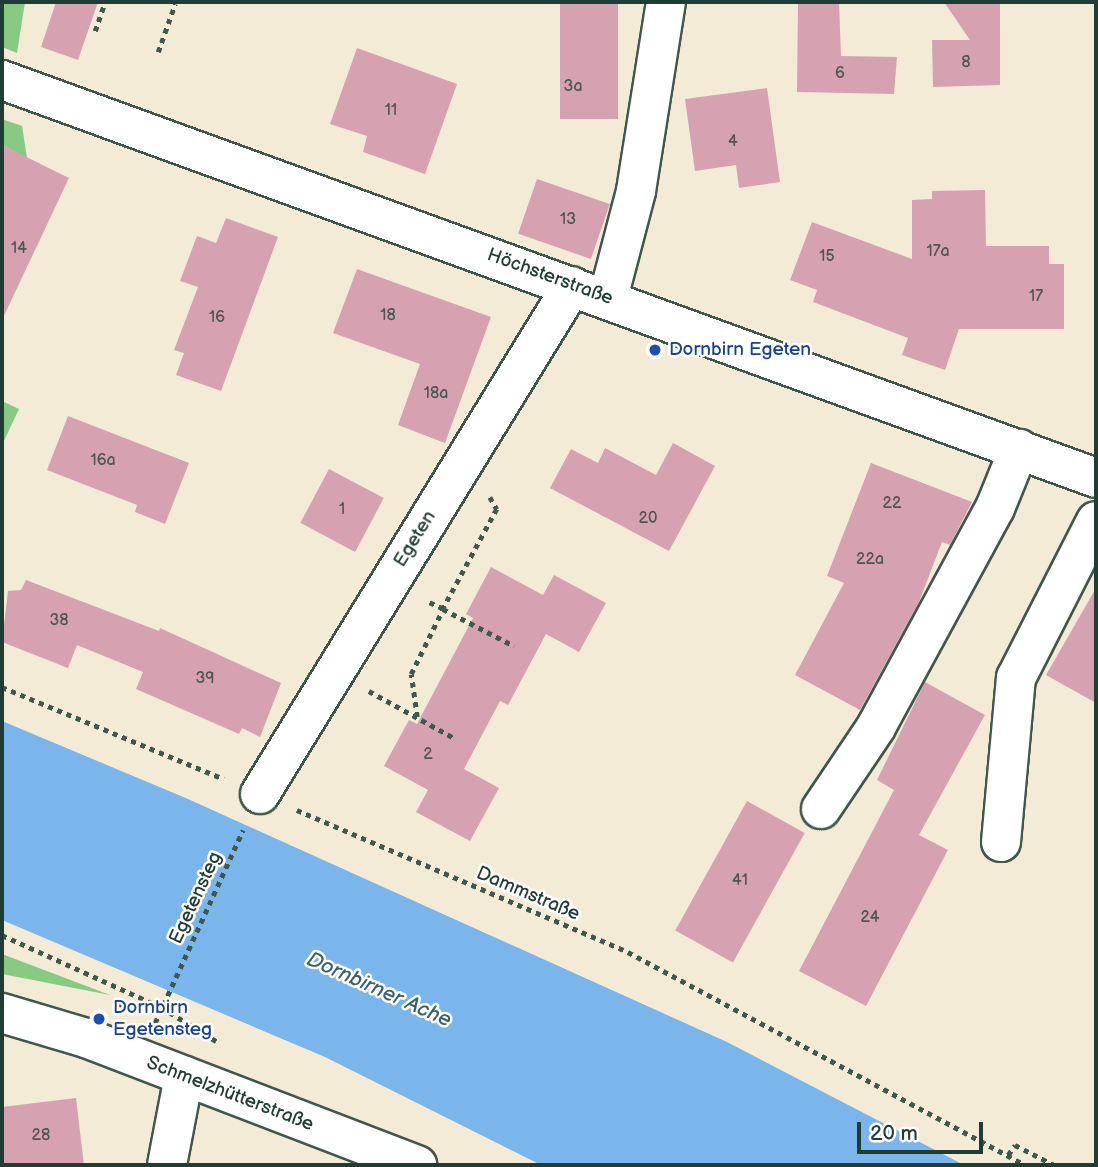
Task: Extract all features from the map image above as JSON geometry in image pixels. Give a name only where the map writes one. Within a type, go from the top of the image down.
[{"type":"main road","points":[[608,298],[636,191],[666,2]]},
{"type":"main road","name":"Höchsterstraße","points":[[2,80],[608,298],[1096,478]]},
{"type":"main road","name":"Egeten","points":[[253,808],[572,286]]},
{"type":"main road","points":[[821,809],[882,715],[995,508],[1019,449]]},
{"type":"main road","points":[[1001,842],[1016,678],[1096,521]]},
{"type":"main road","name":"Schmelzhütterstraße","points":[[2,1013],[86,1038],[417,1165]]},
{"type":"main road","points":[[167,1165],[184,1076]]},
{"type":"path","points":[[95,31],[105,2]]},
{"type":"path","points":[[158,52],[175,4]]},
{"type":"path","points":[[417,718],[411,674],[497,509],[496,501],[454,476]]},
{"type":"path","points":[[389,582],[514,646]]},
{"type":"path","points":[[334,672],[454,738]]},
{"type":"path","name":"Dammstraße","points":[[2,687],[253,808],[628,952],[1026,1165]]},
{"type":"path","name":"Egetensteg","points":[[161,1007],[253,808]]},
{"type":"path","points":[[2,935],[161,1007],[226,1047]]},
{"type":"path","points":[[1008,1155],[1015,1145],[1054,1165]]},
{"type":"green space","points":[[2,2],[25,2],[17,53],[2,47]]},
{"type":"green space","points":[[2,119],[22,126],[27,158],[2,145]]},
{"type":"green space","points":[[2,401],[19,409],[2,445]]},
{"type":"green space","points":[[2,954],[110,995],[2,974]]},
{"type":"water","name":"Dornbirner Ache","points":[[2,721],[188,799],[727,1042],[964,1165],[541,1165],[325,1057],[2,920]]},
{"type":"building","points":[[56,2],[98,2],[78,60],[41,47]]},
{"type":"building","points":[[560,2],[618,2],[618,119],[560,119]]},
{"type":"building","points":[[798,2],[839,2],[841,56],[897,57],[894,94],[797,92]]},
{"type":"building","points":[[944,2],[1000,2],[1000,85],[933,87],[932,40],[970,40]]},
{"type":"building","points":[[357,48],[457,84],[425,174],[363,152],[367,136],[330,124]]},
{"type":"building","points":[[767,88],[780,182],[739,188],[736,165],[695,171],[685,99]]},
{"type":"building","points":[[2,145],[69,178],[2,320]]},
{"type":"building","points":[[537,179],[610,204],[591,259],[518,234]]},
{"type":"building","points":[[985,190],[986,246],[1049,246],[1049,264],[1064,264],[1064,329],[959,329],[945,370],[902,355],[908,338],[813,302],[817,290],[790,280],[812,222],[912,259],[912,200],[932,199],[932,191]]},
{"type":"building","points":[[226,218],[278,237],[221,391],[176,375],[184,353],[174,350],[198,287],[180,281],[197,236],[216,243]]},
{"type":"building","points":[[357,269],[491,317],[445,443],[398,425],[420,364],[333,333]]},
{"type":"building","points":[[68,416],[189,463],[165,524],[135,512],[137,505],[47,470]]},
{"type":"building","points":[[673,443],[715,466],[669,551],[550,488],[571,449],[598,463],[605,448],[656,475]]},
{"type":"building","points":[[871,463],[972,502],[950,545],[942,542],[919,602],[860,710],[795,675],[844,583],[827,576]]},
{"type":"building","points":[[329,469],[384,498],[355,552],[300,523]]},
{"type":"building","points":[[491,567],[543,595],[554,575],[606,603],[579,652],[546,634],[508,705],[500,701],[464,769],[499,788],[470,841],[416,812],[428,790],[384,766],[409,720],[417,724],[473,618],[466,614]]},
{"type":"building","points":[[26,580],[159,631],[160,628],[281,683],[260,737],[242,728],[239,734],[136,689],[143,672],[77,645],[68,668],[2,642],[8,591],[21,590]]},
{"type":"building","points":[[1096,588],[1096,703],[1046,675]]},
{"type":"building","points":[[925,682],[985,715],[919,835],[948,850],[866,1006],[799,971],[894,790],[877,780]]},
{"type":"building","points":[[747,801],[805,833],[733,962],[675,930]]},
{"type":"building","points":[[76,1098],[84,1165],[2,1165],[2,1107]]},
{"type":"place","name":"Dornbirn Egeten","points":[[655,350]]},
{"type":"place","name":"Dornbirn Egetensteg","points":[[99,1019]]}]
